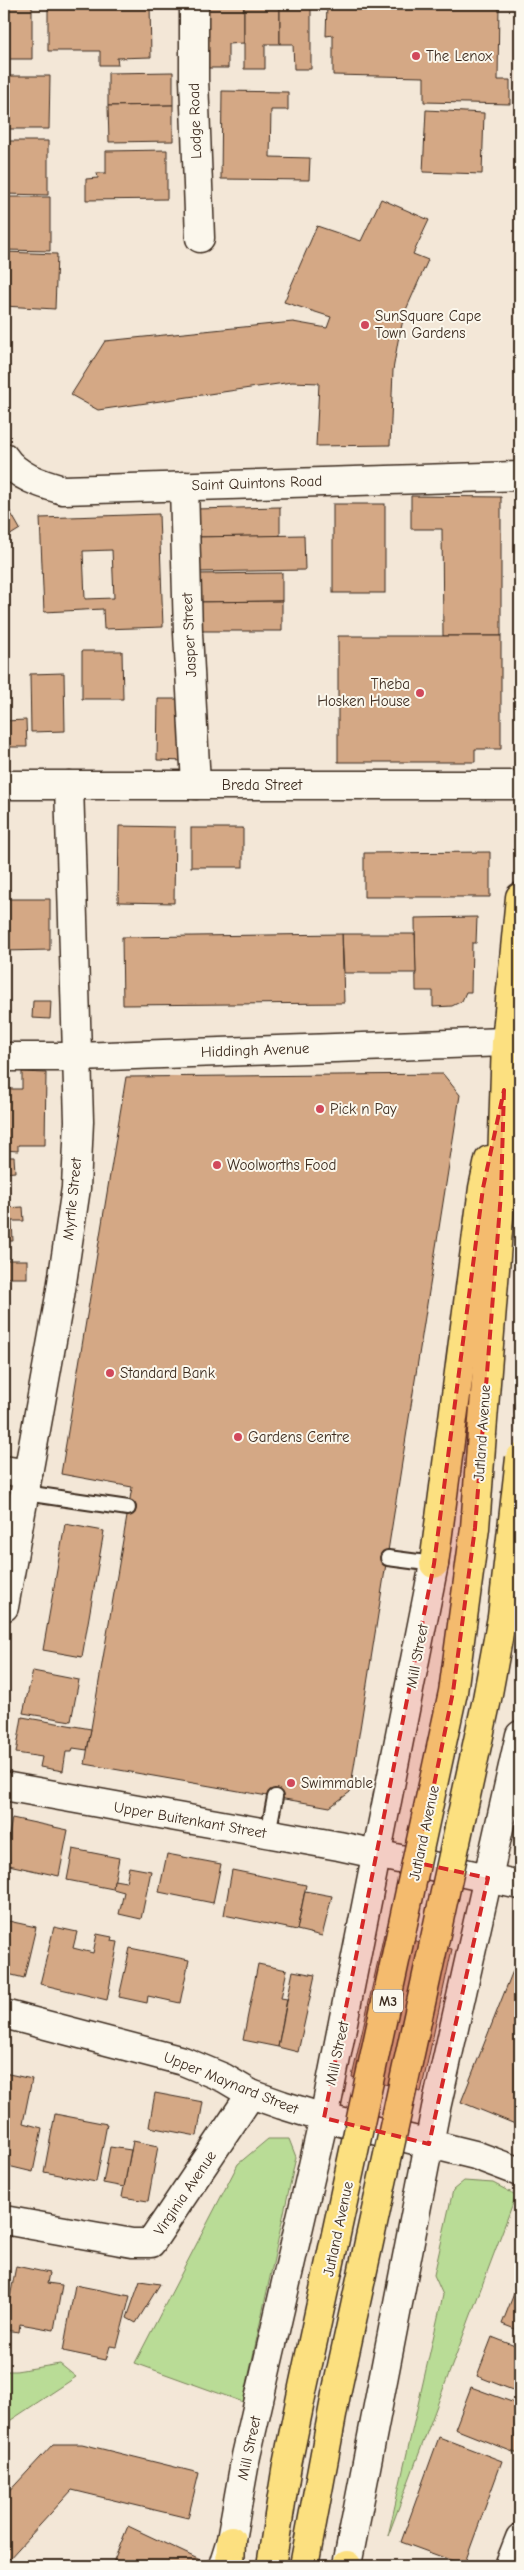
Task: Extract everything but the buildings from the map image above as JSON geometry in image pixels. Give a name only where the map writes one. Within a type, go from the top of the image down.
[{"type":"main road","name":"M3","points":[[504,1090],[506,1042],[520,897]]},
{"type":"main road","name":"Jutland Avenue","points":[[271,2566],[287,2465],[303,2387],[454,1692],[475,1528],[501,1193],[504,1090]]},
{"type":"main road","points":[[434,1564],[483,1188],[504,1090]]},
{"type":"main road","name":"M3","points":[[304,2566],[336,2394],[488,1699],[502,1617],[520,1458]]},
{"type":"street","name":"Lodge Road","points":[[194,4],[194,80],[200,238]]},
{"type":"street","name":"Saint Quintons Road","points":[[4,457],[24,476],[41,484],[63,490],[520,476]]},
{"type":"street","name":"Jasper Street","points":[[184,486],[188,633],[196,785]]},
{"type":"street","name":"Breda Street","points":[[4,785],[520,785]]},
{"type":"street","name":"Myrtle Street","points":[[4,1607],[19,1479],[60,1296],[76,1188],[79,1121],[78,1057],[69,786]]},
{"type":"street","name":"Hiddingh Avenue","points":[[4,1057],[78,1057],[506,1042]]},
{"type":"street","name":"Mill Street","points":[[223,2566],[231,2553],[246,2456],[324,2118],[434,1564]]},
{"type":"street","points":[[347,2566],[429,2144],[520,1735]]},
{"type":"street","name":"Upper Buitenkant Street","points":[[4,1786],[268,1834],[520,1885]]},
{"type":"street","name":"Upper Maynard Street","points":[[4,2014],[184,2061],[224,2078],[251,2094],[324,2118],[475,2155],[520,2172]]},
{"type":"street","name":"Virginia Avenue","points":[[4,2220],[132,2243],[151,2243],[251,2094]]},
{"type":"street","points":[[509,2566],[520,2538]]},
{"type":"lane","points":[[19,1479],[128,1508]]},
{"type":"lane","points":[[388,1558],[434,1564]]},
{"type":"lane","points":[[268,1834],[274,1797]]},
{"type":"highlighted area","points":[[504,1090],[501,1193],[475,1528],[453,1692],[418,1863],[488,1878],[429,2144],[324,2118],[434,1564],[483,1188]]},
{"type":"green space","points":[[268,2139],[289,2139],[296,2157],[243,2402],[135,2363],[238,2164]]},
{"type":"green space","points":[[464,2181],[493,2183],[516,2195],[388,2536],[443,2295],[434,2275],[453,2190]]},
{"type":"green space","points":[[60,2364],[76,2377],[11,2420],[4,2429],[4,2371]]},
{"type":"place","name":"The Lenox","points":[[416,56]]},
{"type":"place","name":"SunSquare Cape Town Gardens","points":[[365,325]]},
{"type":"place","name":"Theba Hosken House","points":[[420,693]]},
{"type":"place","name":"Pick n Pay","points":[[320,1109]]},
{"type":"place","name":"Woolworths Food","points":[[217,1165]]},
{"type":"place","name":"Standard Bank","points":[[110,1373]]},
{"type":"place","name":"Gardens Centre","points":[[238,1437]]},
{"type":"place","name":"Swimmable","points":[[291,1783]]}]
